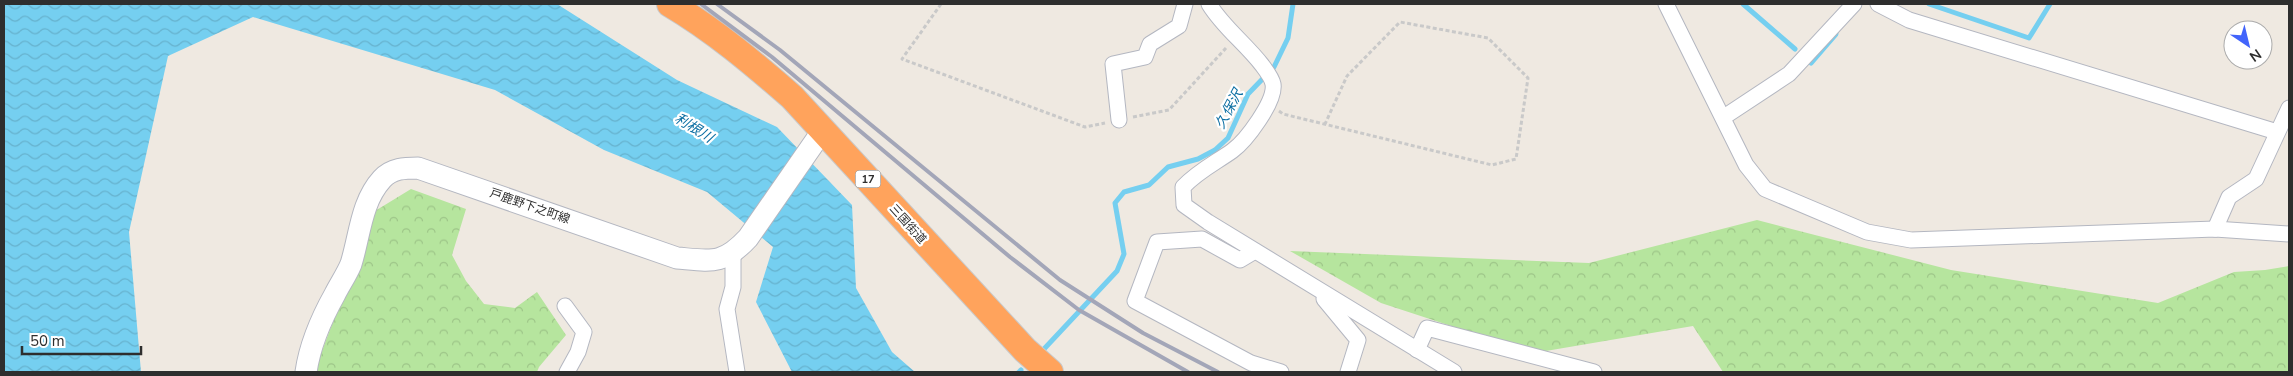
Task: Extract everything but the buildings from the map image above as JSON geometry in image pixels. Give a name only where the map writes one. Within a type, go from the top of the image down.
[{"type":"highway","name":"三国街道","points":[[670,4],[691,16],[753,63],[792,97],[818,138],[1025,350],[1050,372]]},
{"type":"main road","name":"戸鹿野下之町線","points":[[306,372],[309,350],[324,314],[350,264],[360,226],[372,192],[384,177],[398,169],[418,168],[677,258],[712,261],[733,253],[748,238],[818,138]]},
{"type":"street","points":[[1119,120],[1113,64],[1145,57],[1150,44],[1179,26],[1185,4]]},
{"type":"street","points":[[1209,4],[1217,16],[1262,65],[1273,83],[1272,97],[1259,121],[1234,150],[1194,175],[1183,187],[1184,204],[1208,222],[1315,289],[1454,372]]},
{"type":"street","points":[[1666,4],[1724,117],[1746,165],[1765,189],[1867,232],[1911,240],[2215,229],[2289,234]]},
{"type":"street","points":[[1724,117],[1789,74],[1854,4]]},
{"type":"street","points":[[1878,4],[1909,20],[2277,132]]},
{"type":"street","points":[[2215,229],[2229,198],[2256,179],[2289,108]]},
{"type":"street","points":[[1254,251],[1240,260],[1202,239],[1157,242],[1135,301],[1251,363],[1281,372]]},
{"type":"street","points":[[733,253],[733,287],[727,309],[737,372]]},
{"type":"street","points":[[1315,289],[1358,340],[1348,372]]},
{"type":"street","points":[[565,306],[584,332],[578,352],[567,372]]},
{"type":"street","points":[[1417,350],[1427,328],[1594,372]]},
{"type":"path","points":[[941,4],[902,59],[1085,127],[1169,110],[1236,37]]},
{"type":"path","points":[[1268,105],[1283,114],[1492,165],[1516,159],[1528,78],[1488,38],[1400,22],[1347,76],[1324,124]]},
{"type":"green space","points":[[411,189],[466,209],[452,255],[466,281],[484,304],[515,308],[537,292],[566,335],[539,367],[537,372],[314,372],[375,211]]},
{"type":"green space","points":[[1757,220],[1951,270],[2158,303],[2234,272],[2289,266],[2289,372],[1723,372],[1693,326],[1534,353],[1381,303],[1290,251],[1589,263]]},
{"type":"water","name":"利根川","points":[[4,4],[557,4],[677,80],[777,127],[852,205],[856,288],[892,352],[915,372],[792,372],[756,302],[773,247],[707,192],[604,150],[495,90],[253,17],[168,56],[129,232],[141,372],[4,372]]},
{"type":"waterway","name":"久保沢","points":[[1044,349],[1117,271],[1124,254],[1115,203],[1124,192],[1149,185],[1168,167],[1198,159],[1215,150],[1228,138],[1248,94],[1274,67],[1288,38],[1293,4]]},
{"type":"waterway","name":"久保沢","points":[[1743,4],[1795,49]]},
{"type":"waterway","name":"久保沢","points":[[1929,4],[2029,38],[2050,4]]},
{"type":"waterway","name":"久保沢","points":[[1811,63],[1836,34]]},
{"type":"railway","points":[[701,4],[772,57],[1010,257],[1079,310],[1188,372]]},
{"type":"railway","points":[[717,4],[780,50],[1060,280],[1143,333],[1218,372]]}]
